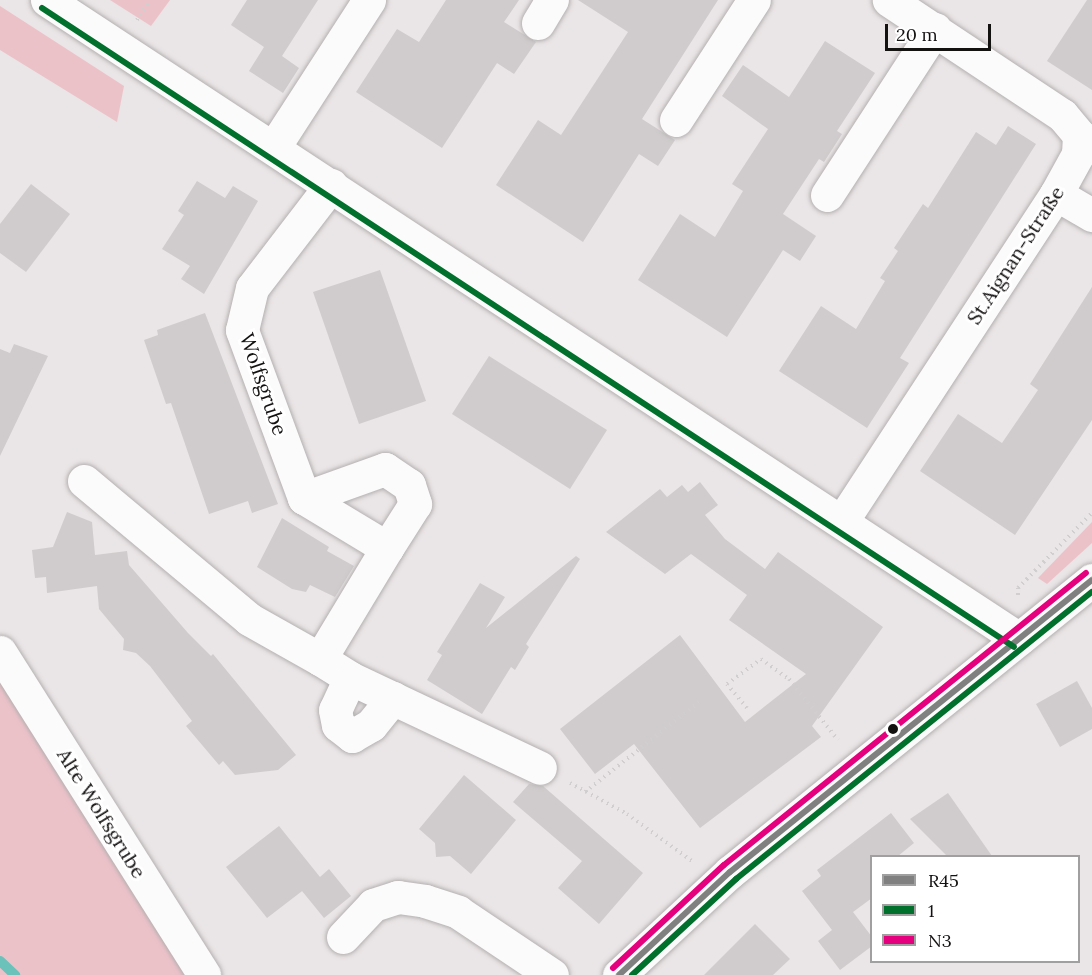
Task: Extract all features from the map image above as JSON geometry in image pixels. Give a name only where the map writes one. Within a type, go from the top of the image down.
[{"type":"street","points":[[47,0],[274,147],[1019,639]]},
{"type":"street","points":[[274,147],[369,0]]},
{"type":"street","points":[[676,120],[754,0]]},
{"type":"street","name":"St.Aignan-Straße","points":[[842,521],[1056,194],[1078,154],[1080,135],[1062,115],[889,0]]},
{"type":"street","points":[[827,195],[935,29]]},
{"type":"street","name":"Wolfsgrube","points":[[304,498],[242,330],[252,288],[331,185]]},
{"type":"street","points":[[1056,194],[1092,215]]},
{"type":"street","points":[[304,498],[385,469],[409,485],[415,504],[320,659]]},
{"type":"street","points":[[84,481],[249,619],[350,678],[540,768]]},
{"type":"street","points":[[304,498],[387,548]]},
{"type":"street","points":[[619,975],[730,872],[1092,580]]},
{"type":"street","name":"Alte Wolfsgrube","points":[[0,652],[204,975]]},
{"type":"street","points":[[350,678],[335,710],[338,725],[346,733],[359,734],[393,698]]},
{"type":"street","points":[[343,937],[373,905],[398,897],[425,901],[458,912],[552,975]]},
{"type":"path","points":[[1019,639],[1018,588],[1092,513]]},
{"type":"path","points":[[747,708],[727,684],[761,659],[789,679],[844,747]]},
{"type":"path","points":[[585,792],[699,702]]},
{"type":"path","points":[[540,768],[627,814],[700,867]]},
{"type":"shaded area","points":[[110,0],[170,0],[151,26]]},
{"type":"shaded area","points":[[0,6],[124,86],[117,122],[0,50]]},
{"type":"shaded area","points":[[1092,522],[1092,543],[1047,584],[1038,578]]},
{"type":"shaded area","points":[[0,642],[212,975],[0,975]]},
{"type":"building","points":[[247,0],[318,0],[282,56],[299,68],[283,93],[249,71],[264,47],[231,25]]},
{"type":"building","points":[[446,0],[519,0],[504,22],[536,42],[514,74],[497,63],[442,148],[356,92],[397,29],[419,42]]},
{"type":"building","points":[[578,0],[718,0],[642,119],[675,140],[658,166],[639,154],[583,242],[496,185],[538,120],[561,135],[628,32]]},
{"type":"building","points":[[1087,0],[1092,0],[1092,90],[1047,61]]},
{"type":"building","points":[[825,41],[875,73],[837,131],[842,134],[824,162],[819,159],[783,214],[816,236],[800,261],[783,250],[727,337],[638,280],[680,214],[715,237],[743,191],[732,184],[768,129],[722,96],[743,65],[789,97]]},
{"type":"building","points":[[1008,126],[1036,144],[900,358],[909,363],[867,428],[779,371],[821,306],[856,329],[885,281],[880,278],[898,251],[894,248],[923,204],[928,208],[976,132],[996,145]]},
{"type":"building","points":[[197,181],[225,198],[233,186],[258,201],[204,294],[181,279],[190,266],[162,249],[184,215],[178,211]]},
{"type":"building","points":[[31,184],[70,214],[26,272],[0,253],[0,224]]},
{"type":"building","points":[[380,270],[426,401],[359,424],[313,292]]},
{"type":"building","points":[[1092,287],[1092,420],[1015,535],[920,471],[958,414],[1002,443],[1038,390],[1030,384]]},
{"type":"building","points":[[205,313],[278,504],[252,513],[248,501],[209,514],[171,403],[166,404],[144,340],[158,335],[157,330]]},
{"type":"building","points":[[14,344],[48,356],[0,456],[0,349],[10,353]]},
{"type":"building","points":[[489,356],[607,430],[570,489],[452,414]]},
{"type":"building","points":[[700,482],[718,505],[705,515],[725,539],[765,569],[778,552],[883,627],[812,726],[821,737],[700,828],[634,744],[595,774],[560,729],[680,635],[745,722],[806,674],[729,620],[747,595],[691,554],[665,574],[606,532],[660,489],[667,497],[682,485],[688,492]]},
{"type":"building","points":[[67,512],[92,522],[95,555],[127,551],[129,565],[188,633],[211,656],[213,654],[296,755],[278,770],[235,775],[223,761],[219,765],[186,726],[192,721],[150,666],[136,653],[123,650],[124,639],[99,609],[97,586],[47,593],[46,577],[35,578],[32,550],[53,547]]},
{"type":"building","points":[[282,518],[329,547],[327,551],[354,566],[335,597],[310,585],[306,592],[292,589],[257,567]]},
{"type":"building","points":[[576,556],[580,559],[526,644],[529,647],[515,670],[511,667],[482,714],[427,680],[442,655],[437,652],[480,583],[505,597],[486,628]]},
{"type":"building","points":[[1077,681],[1092,708],[1092,729],[1060,747],[1036,704]]},
{"type":"building","points":[[464,775],[516,820],[471,874],[450,856],[436,857],[435,843],[419,829]]},
{"type":"building","points":[[529,784],[543,786],[643,873],[599,924],[558,888],[582,861],[513,802]]},
{"type":"building","points":[[948,793],[991,855],[946,855],[910,819]]},
{"type":"building","points":[[891,813],[914,843],[899,855],[870,855],[870,899],[853,912],[870,934],[870,948],[840,970],[818,941],[832,930],[802,891],[821,876],[817,870]]},
{"type":"building","points":[[279,826],[320,877],[329,869],[351,896],[324,918],[302,891],[267,918],[226,867]]},
{"type":"building","points":[[755,924],[790,959],[773,975],[704,975]]},
{"type":"waterway","points":[[0,961],[15,975]]},
{"type":"transit line","name":"1","points":[[42,8],[1014,647]]},
{"type":"transit line","name":"N3","points":[[613,968],[724,865],[1086,573]]},
{"type":"transit line","name":"R45","points":[[619,975],[730,872],[1092,580]]},
{"type":"transit line","name":"1","points":[[632,975],[736,879],[1092,592]]}]
